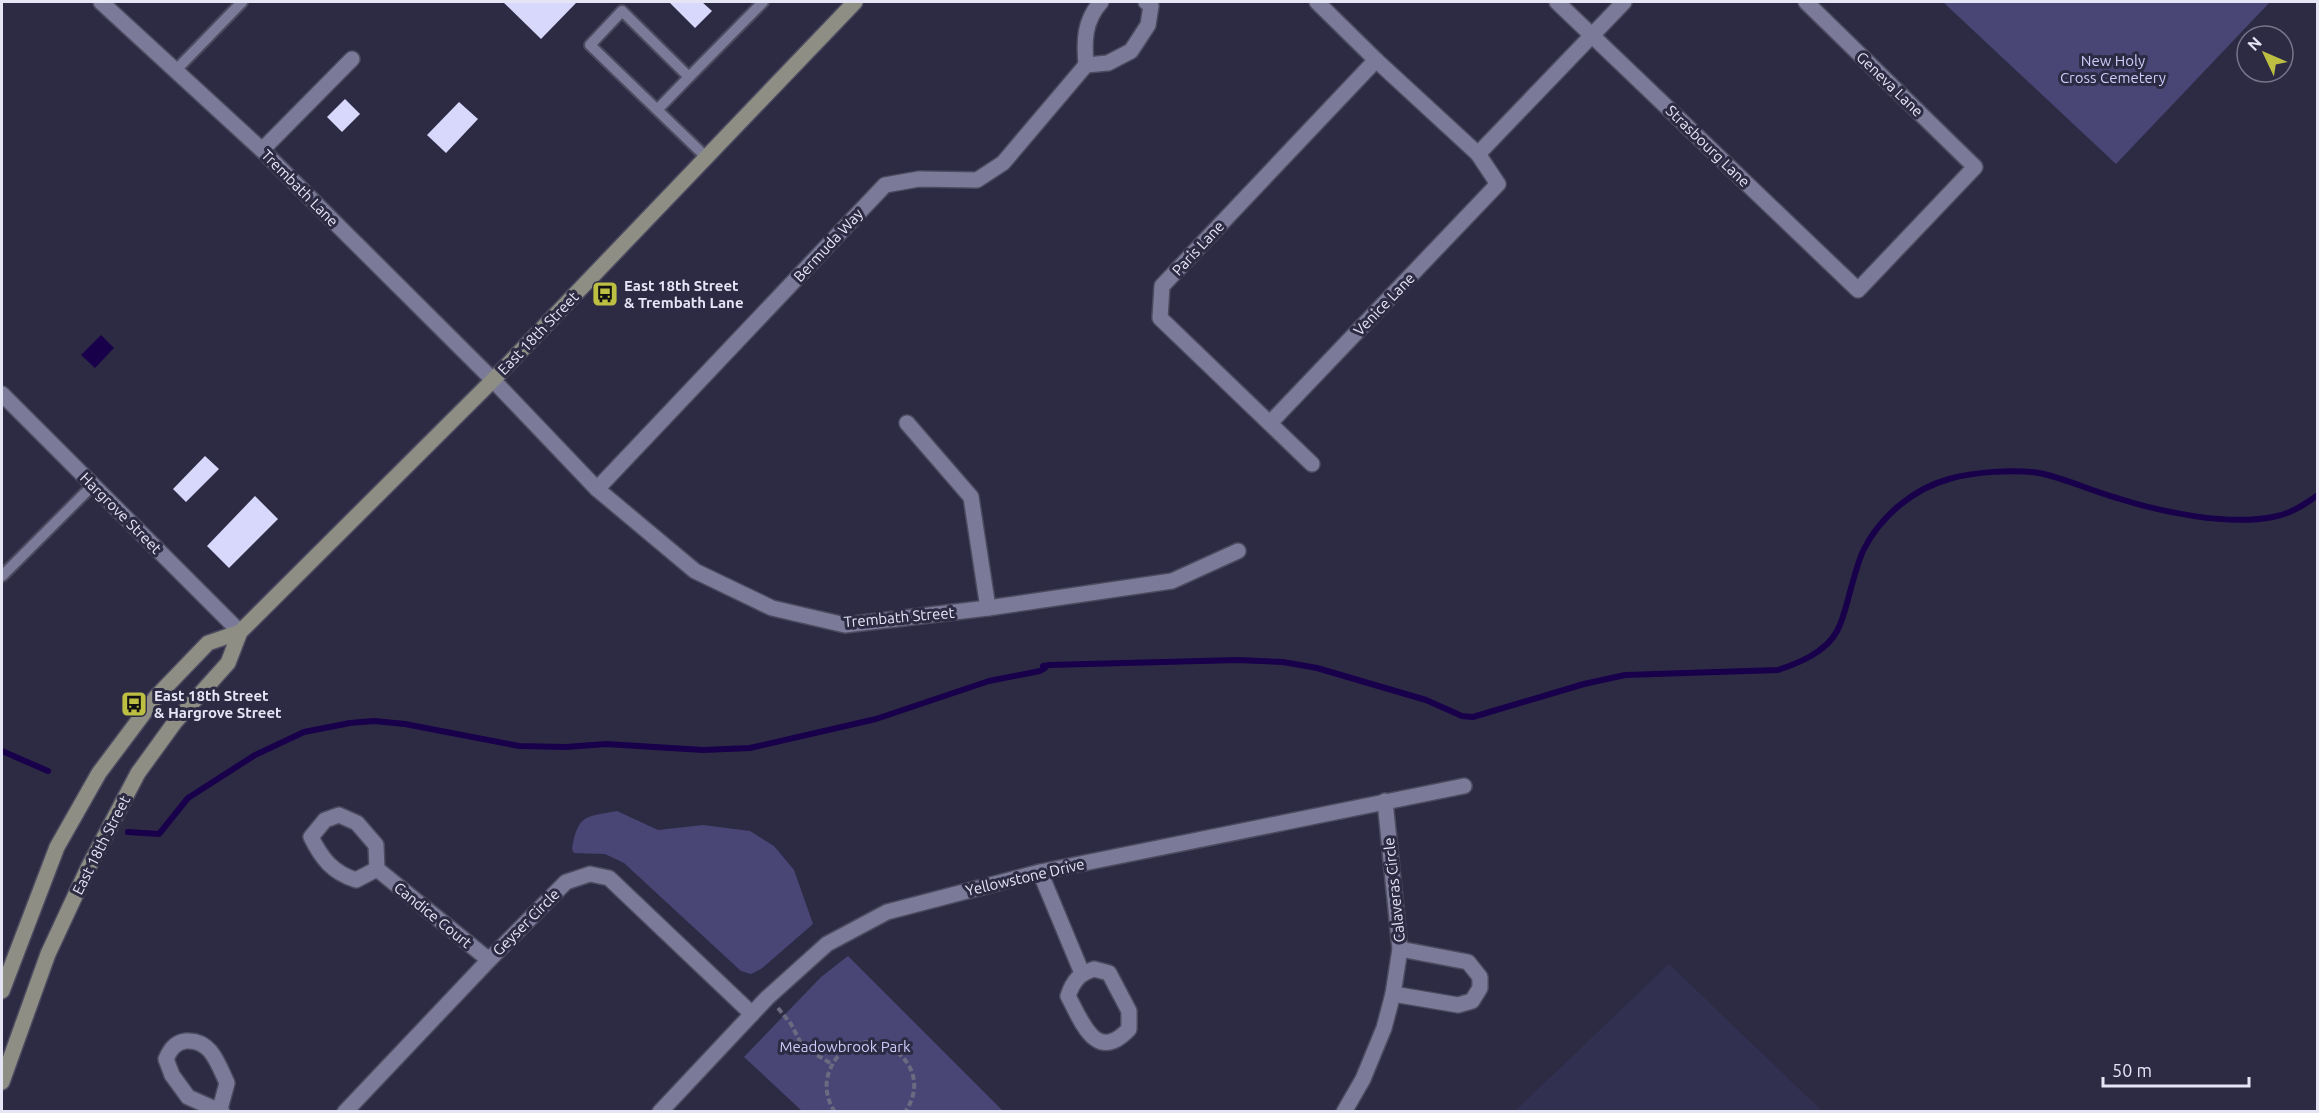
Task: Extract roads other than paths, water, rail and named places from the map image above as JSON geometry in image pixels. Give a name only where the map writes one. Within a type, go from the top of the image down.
[{"type":"main road","name":"East 18th Street","points":[[2,1082],[48,954],[88,868],[138,773],[175,722],[228,663],[240,632],[493,380],[852,2]]},
{"type":"main road","name":"East 18th Street","points":[[2,991],[57,847],[99,773],[156,697],[208,642],[240,632]]},
{"type":"street","name":"Trembath Lane","points":[[101,2],[262,150],[493,380]]},
{"type":"street","points":[[1101,2],[1088,20],[1084,41],[1086,65],[1108,63],[1131,51],[1148,25],[1151,6],[1146,2]]},
{"type":"street","points":[[1317,2],[1478,154],[1624,2]]},
{"type":"street","name":"Strasbourg Lane","points":[[1557,2],[1858,290]]},
{"type":"street","name":"Geneva Lane","points":[[1806,2],[1975,167],[1858,290]]},
{"type":"street","points":[[262,150],[352,59]]},
{"type":"street","name":"Paris Lane","points":[[1312,464],[1160,318],[1162,286],[1377,60]]},
{"type":"street","name":"Bermuda Way","points":[[597,489],[885,185],[919,179],[977,180],[1003,163],[1086,65]]},
{"type":"street","name":"Venice Lane","points":[[1270,423],[1498,184],[1478,154]]},
{"type":"street","name":"Trembath Street","points":[[493,380],[597,489],[694,571],[772,608],[845,625],[988,608],[1172,581],[1238,551]]},
{"type":"street","name":"Hargrove Street","points":[[2,394],[240,632]]},
{"type":"street","points":[[907,423],[971,498],[988,608]]},
{"type":"street","name":"Yellowstone Drive","points":[[660,1112],[766,998],[827,944],[887,912],[1041,872],[1464,786]]},
{"type":"street","name":"Calaveras Circle","points":[[1344,1112],[1363,1079],[1384,1028],[1393,994],[1400,949],[1385,801]]},
{"type":"street","points":[[339,815],[357,823],[376,845],[377,870],[356,880],[341,874],[320,856],[311,837],[325,819],[339,815]]},
{"type":"street","name":"Candice Court","points":[[377,870],[489,960]]},
{"type":"street","points":[[1041,872],[1082,973]]},
{"type":"street","name":"Geyser Circle","points":[[345,1112],[566,882],[590,874],[609,878],[752,1014]]},
{"type":"street","points":[[1393,994],[1458,1005],[1472,1001],[1480,988],[1480,977],[1468,962],[1400,949]]},
{"type":"street","points":[[1094,969],[1109,973],[1129,1011],[1129,1029],[1119,1040],[1103,1043],[1091,1037],[1068,996],[1073,983],[1082,973],[1094,969]]},
{"type":"street","points":[[196,1040],[211,1050],[227,1083],[221,1110],[188,1097],[172,1075],[166,1059],[171,1049],[182,1041],[196,1040]]},
{"type":"lane","points":[[176,70],[242,2]]},
{"type":"lane","points":[[658,109],[763,2]]},
{"type":"lane","points":[[689,77],[622,11],[590,45],[706,157]]},
{"type":"lane","points":[[2,576],[93,485]]},
{"type":"waterway","points":[[128,832],[159,834],[188,798],[255,755],[304,732],[350,723],[374,721],[405,724],[519,746],[566,747],[606,744],[703,750],[750,748],[876,719],[989,681],[1040,671],[1045,668],[1043,666],[1238,660],[1283,662],[1317,668],[1426,700],[1462,716],[1473,717],[1584,684],[1625,675],[1778,670],[1803,660],[1819,651],[1837,631],[1862,554],[1879,526],[1899,505],[1923,490],[1949,479],[1994,472],[2039,473],[2153,508],[2194,516],[2235,520],[2279,516],[2297,509],[2318,495]]},
{"type":"waterway","points":[[2,751],[48,771]]},
{"type":"place","name":"East 18th Street & Trembath Lane","points":[[605,294]]},
{"type":"place","name":"East 18th Street & Hargrove Street","points":[[134,704]]},
{"type":"park label","name":"New Holy Cross Cemetery","points":[[2113,68]]},
{"type":"park label","name":"Meadowbrook Park","points":[[845,1046]]}]
